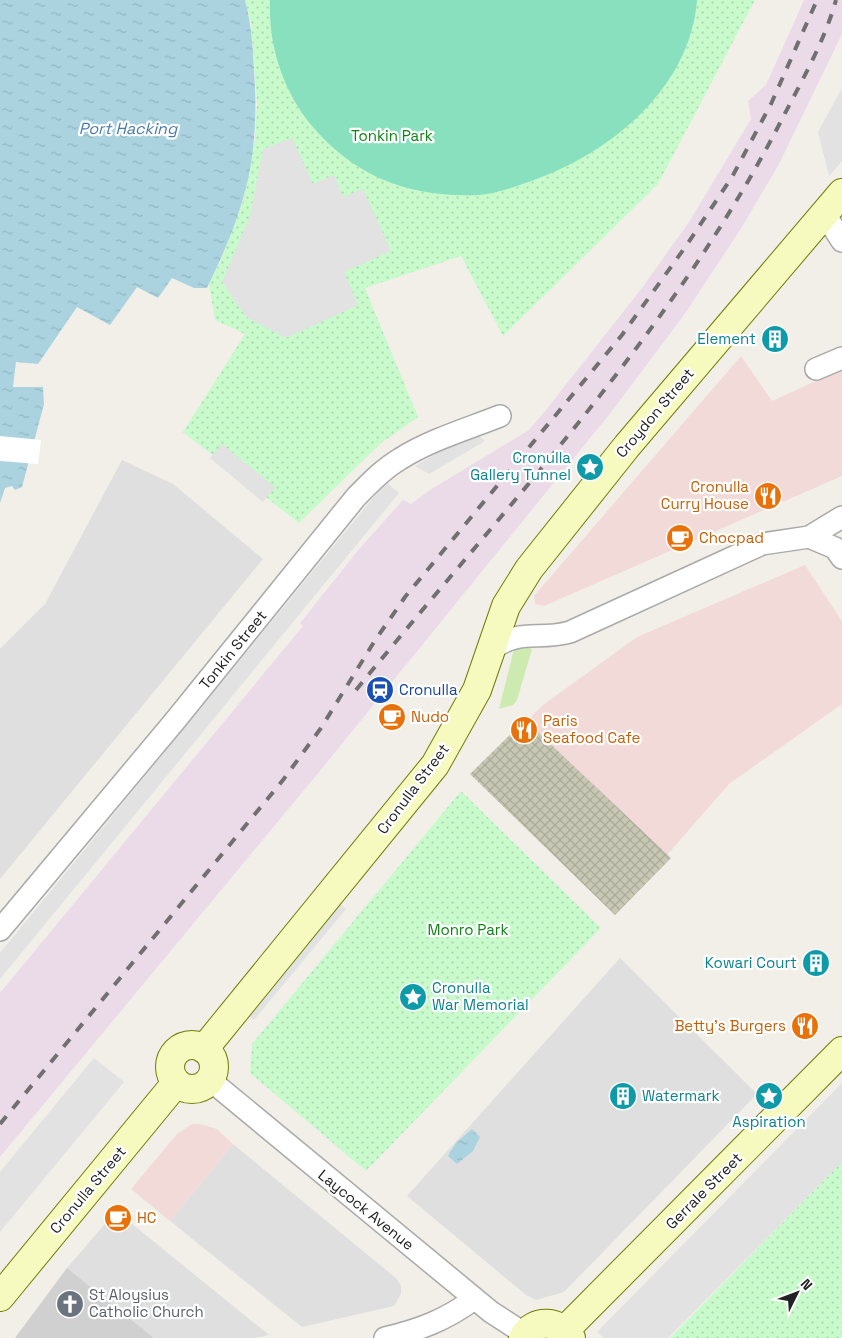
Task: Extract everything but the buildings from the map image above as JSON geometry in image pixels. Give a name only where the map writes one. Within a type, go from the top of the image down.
[{"type":"street","name":"Croydon Street","points":[[492,649],[506,606],[529,569],[633,438],[842,193]]},
{"type":"street","points":[[824,213],[842,241]]},
{"type":"street","points":[[816,369],[842,358]]},
{"type":"street","name":"Tonkin Street","points":[[0,930],[174,722],[356,497],[380,473],[400,458],[423,446],[500,416]]},
{"type":"street","points":[[492,649],[504,640],[517,635],[549,637],[570,632],[762,544],[809,537],[842,517]]},
{"type":"street","points":[[809,537],[835,548],[842,558]]},
{"type":"street","name":"Cronulla Street","points":[[204,1048],[435,766],[477,690],[492,649]]},
{"type":"street","points":[[190,1045],[204,1048],[213,1060],[214,1073],[210,1080],[194,1090],[181,1088],[176,1084],[169,1070],[172,1056],[183,1046],[190,1045]]},
{"type":"street","name":"Gerrale Street","points":[[568,1334],[842,1051]]},
{"type":"street","name":"Laycock Avenue","points":[[210,1080],[474,1299],[524,1336]]},
{"type":"street","name":"Cronulla Street","points":[[0,1297],[176,1084]]},
{"type":"street","points":[[385,1338],[419,1330],[440,1322],[474,1299]]},
{"type":"street","points":[[524,1336],[537,1325],[545,1323],[552,1324],[568,1334]]},
{"type":"shaded area","points":[[804,0],[842,0],[842,34],[779,164],[742,227],[684,315],[612,411],[324,766],[0,1157],[0,993],[303,626],[300,623],[360,548],[403,500],[411,504],[430,490],[529,430],[546,410],[642,288],[689,222],[751,119],[748,101],[766,85]]},
{"type":"shaded area","points":[[842,88],[842,161],[829,176],[818,132]]},
{"type":"shaded area","points":[[292,138],[313,184],[334,175],[343,197],[363,189],[391,251],[344,272],[358,305],[286,338],[246,317],[222,282],[250,216],[263,149]]},
{"type":"shaded area","points":[[741,356],[772,401],[842,369],[842,476],[544,606],[535,604],[534,596]]},
{"type":"shaded area","points":[[474,432],[485,441],[429,474],[415,466]]},
{"type":"shaded area","points":[[222,444],[275,487],[263,502],[210,458]]},
{"type":"shaded area","points":[[122,460],[173,484],[263,559],[0,879],[0,649],[45,604]]},
{"type":"shaded area","points":[[386,482],[399,493],[0,979],[0,953]]},
{"type":"shaded area","points":[[805,565],[842,621],[842,704],[729,784],[646,879],[472,775],[543,705],[637,637]]},
{"type":"shaded area","points":[[525,720],[671,858],[615,915],[470,774]]},
{"type":"shaded area","points":[[340,904],[346,909],[254,1020],[248,1016]]},
{"type":"shaded area","points":[[620,958],[757,1094],[564,1292],[536,1300],[526,1295],[407,1196]]},
{"type":"shaded area","points":[[94,1058],[124,1082],[0,1232],[0,1172]]},
{"type":"shaded area","points":[[842,1083],[842,1162],[668,1338],[604,1338],[597,1332]]},
{"type":"shaded area","points":[[192,1124],[200,1124],[217,1129],[233,1144],[170,1221],[131,1189],[177,1134]]},
{"type":"shaded area","points":[[233,1144],[397,1279],[401,1286],[401,1294],[394,1306],[302,1327],[170,1221]]},
{"type":"shaded area","points":[[116,1211],[269,1335],[255,1338],[154,1338],[67,1268]]},
{"type":"shaded area","name":"St Aloysius Catholic Church","points":[[67,1268],[154,1338],[15,1338]]},
{"type":"green space","name":"Tonkin Park","points":[[245,0],[755,0],[658,184],[503,336],[461,256],[365,288],[418,417],[381,443],[299,523],[183,432],[245,334],[215,320],[209,284],[221,260],[242,205],[255,140],[257,103],[251,23]]},
{"type":"green space","points":[[270,0],[697,0],[691,32],[680,61],[663,88],[642,112],[618,134],[563,168],[534,180],[493,193],[454,195],[431,193],[387,181],[347,159],[312,126],[293,98],[279,67],[272,34]]},
{"type":"green space","points":[[525,646],[532,649],[517,700],[513,705],[499,709],[513,653],[516,649]]},
{"type":"green space","name":"Monro Park","points":[[461,791],[601,928],[366,1171],[250,1073],[252,1044]]},
{"type":"green space","points":[[842,1162],[842,1338],[670,1338]]},
{"type":"water","name":"Port Hacking","points":[[0,0],[245,0],[252,43],[255,116],[254,142],[245,191],[230,238],[207,288],[194,288],[172,278],[158,298],[137,287],[110,325],[77,307],[38,364],[16,362],[13,387],[43,387],[44,404],[22,487],[15,490],[12,486],[5,488],[0,503]]},
{"type":"water","points":[[472,1129],[480,1137],[473,1151],[457,1164],[448,1156],[456,1143]]},
{"type":"pier","points":[[0,436],[41,440],[38,464],[0,461]]},
{"type":"railway","points":[[0,1124],[283,780],[321,728],[374,642],[405,597],[622,335],[686,246],[732,177],[771,104],[817,0]]},
{"type":"railway","points":[[356,690],[583,417],[689,275],[737,200],[780,123],[818,48],[836,0]]},
{"type":"place","name":"Element","points":[[775,339]]},
{"type":"place","name":"Cronulla Gallery Tunnel","points":[[590,467]]},
{"type":"place","name":"Cronulla Curry House","points":[[768,496]]},
{"type":"place","name":"Chocpad","points":[[680,538]]},
{"type":"place","name":"Cronulla","points":[[380,690]]},
{"type":"place","name":"Nudo","points":[[392,717]]},
{"type":"place","name":"Paris Seafood Cafe","points":[[524,730]]},
{"type":"place","name":"Kowari Court","points":[[816,963]]},
{"type":"place","name":"Cronulla War Memorial","points":[[413,997]]},
{"type":"place","name":"Betty's Burgers","points":[[805,1026]]},
{"type":"place","name":"Watermark","points":[[623,1096]]},
{"type":"place","name":"Aspiration","points":[[769,1096]]},
{"type":"place","name":"HC","points":[[118,1218]]},
{"type":"place","name":"St Aloysius Catholic Church","points":[[70,1304]]}]
